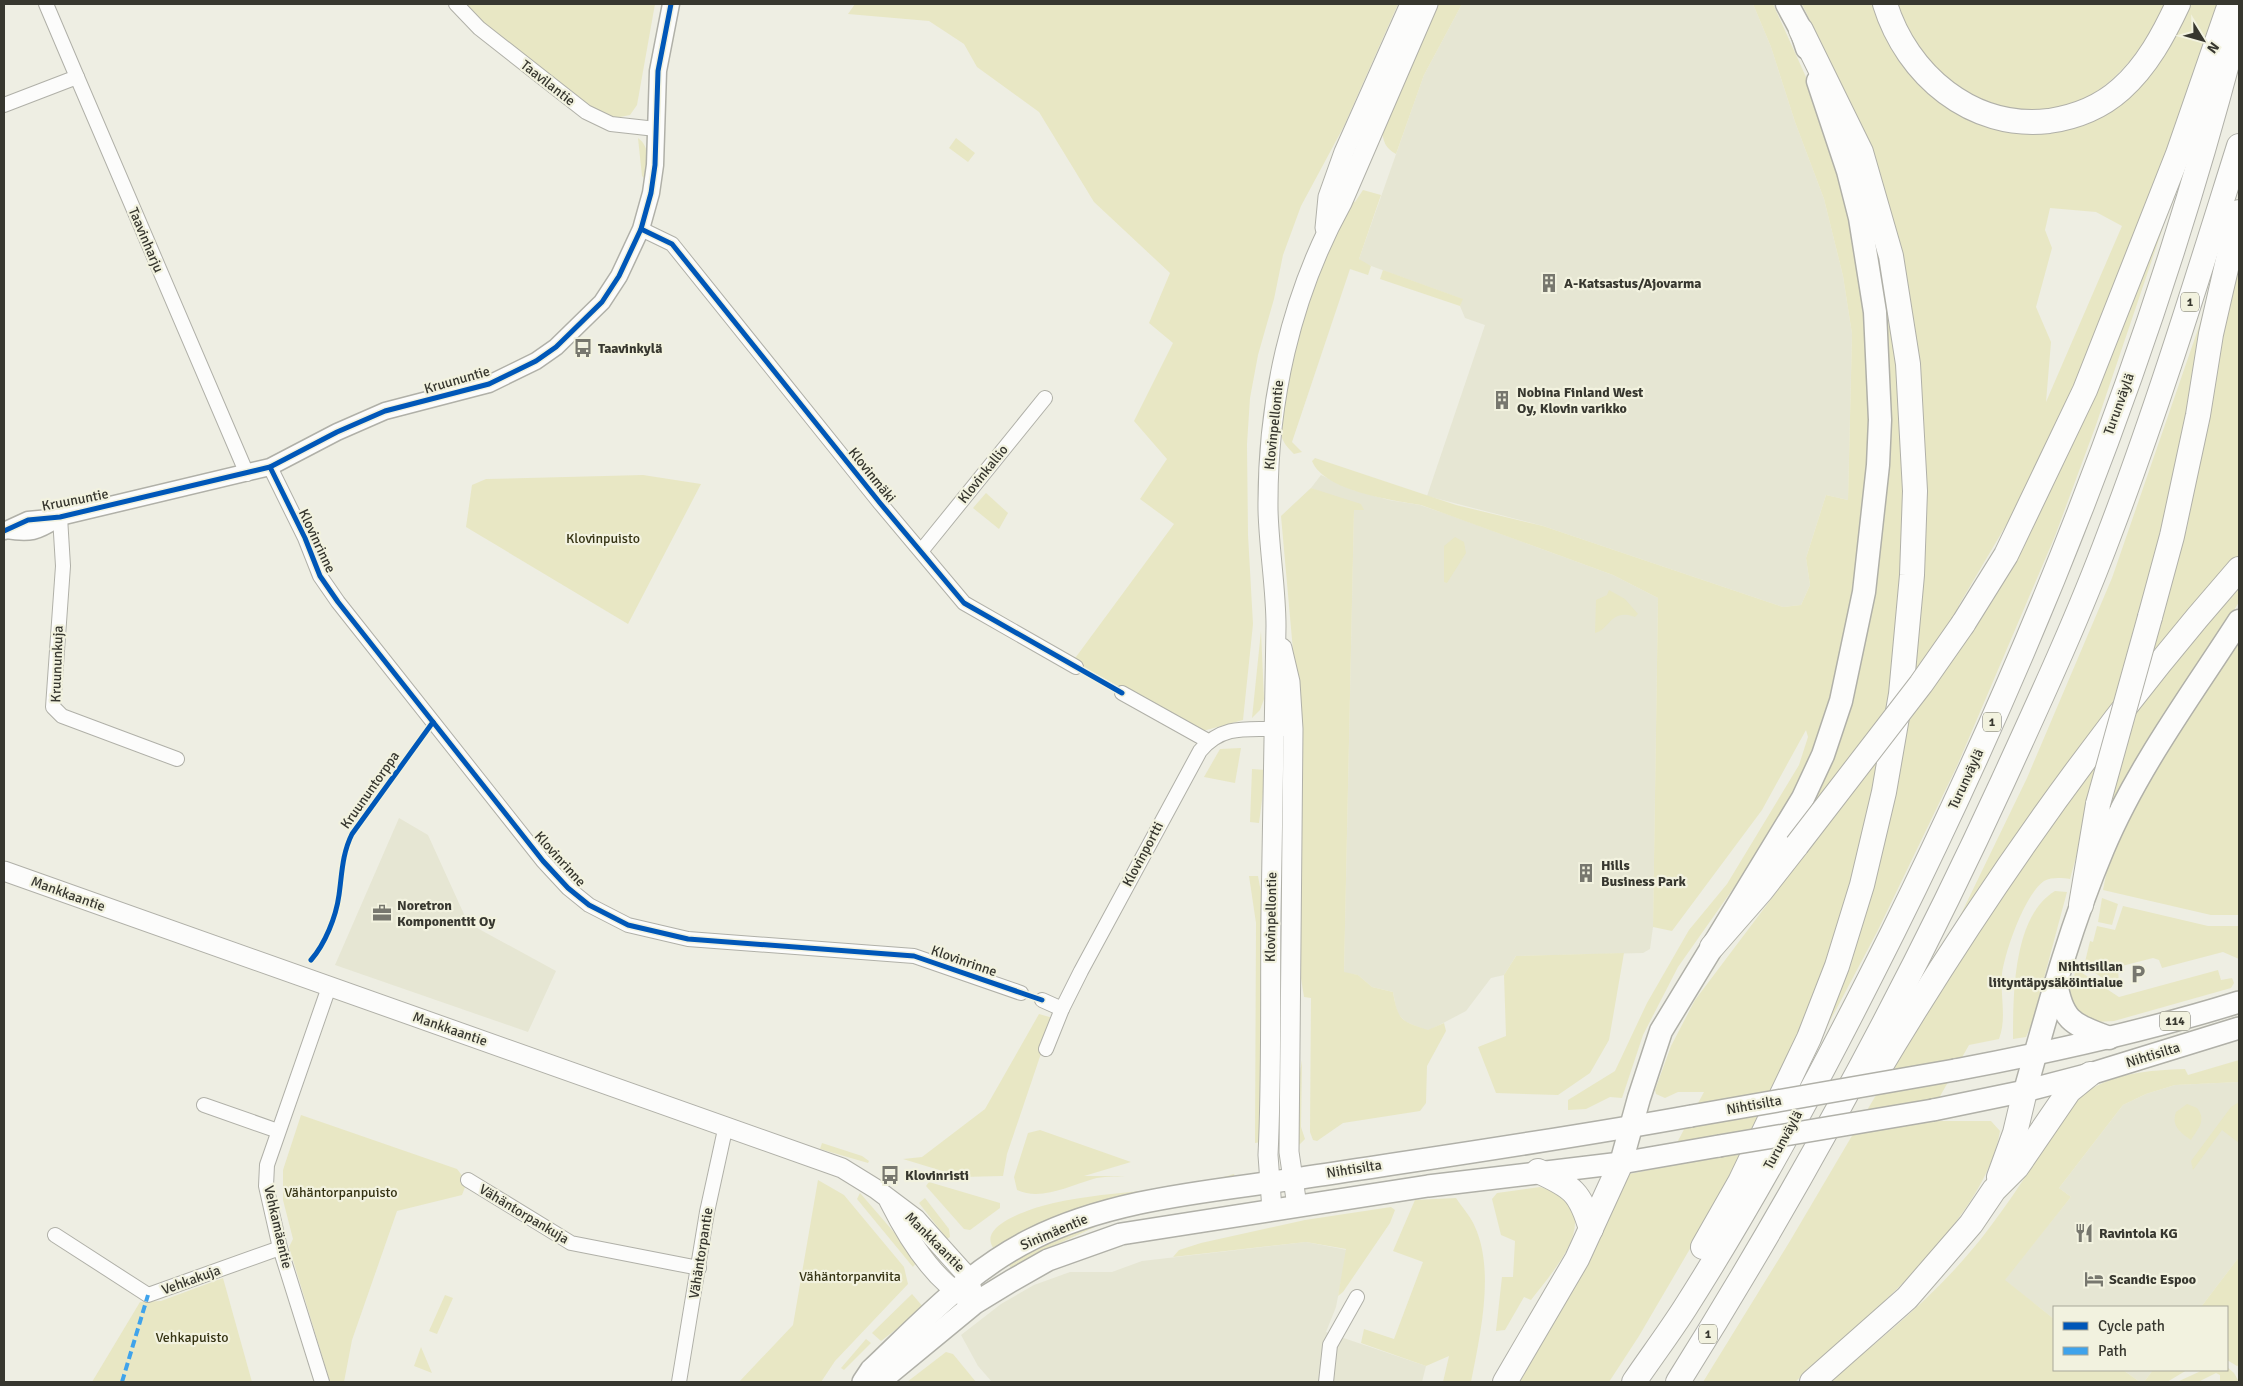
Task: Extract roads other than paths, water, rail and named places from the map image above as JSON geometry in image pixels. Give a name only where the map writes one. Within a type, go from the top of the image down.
[{"type":"highway","points":[[1636,1380],[1673,1299],[1740,1182],[1809,1038],[1837,966],[1862,885],[1884,792],[1901,694],[1912,575],[1915,491],[1908,364],[1891,256],[1861,152],[1787,4]]},
{"type":"highway","points":[[1884,4],[1898,39],[1912,60],[1946,93],[1970,108],[1992,117],[2014,122],[2039,122],[2082,114],[2101,104],[2122,89],[2156,46],[2178,4]]},
{"type":"highway","points":[[1712,947],[1761,891],[1915,692],[1962,624],[2006,555],[2084,390],[2178,154],[2230,4]]},
{"type":"highway","name":"Turunväylä","points":[[1636,1380],[1685,1308],[1741,1215],[1838,1043],[1922,873],[2002,701],[2075,525],[2128,380],[2214,119],[2239,18]]},
{"type":"highway","points":[[1505,1382],[1577,1259],[1621,1163],[1661,1031],[1803,798],[1823,755],[1841,701],[1854,645],[1864,592],[1874,519],[1880,420],[1875,312],[1868,263],[1848,171],[1801,30]]},
{"type":"highway","name":"1","points":[[1678,1382],[1739,1285],[1870,1052],[1954,888],[2033,717],[2108,538],[2151,420],[2239,146]]},
{"type":"highway","points":[[2081,905],[2098,804],[2172,536],[2198,415],[2211,334],[2239,212]]},
{"type":"highway","points":[[1739,1285],[1838,1138],[1927,988],[2011,862],[2153,674],[2239,569]]},
{"type":"highway","points":[[1994,1190],[2015,1133],[2035,1055],[2081,905],[2104,847],[2123,808],[2239,621]]},
{"type":"highway","points":[[2056,983],[2060,1004],[2071,1021],[2109,1038]]},
{"type":"highway","points":[[1812,1382],[1907,1298],[1971,1224],[1994,1190],[2016,1167],[2069,1091],[2090,1074]]},
{"type":"highway","points":[[1538,1171],[1560,1181],[1578,1194],[1585,1207],[1591,1229]]},
{"type":"main road","name":"Klovinpellontie","points":[[1324,234],[1331,186],[1344,152],[1410,4]]},
{"type":"main road","name":"Klovinpellontie","points":[[1272,1210],[1268,1155],[1276,624],[1268,512],[1269,468],[1274,408],[1283,356],[1300,297],[1324,234],[1342,203],[1428,4]]},
{"type":"main road","name":"Klovinpellontie","points":[[1276,624],[1290,682],[1293,729],[1290,1152],[1297,1206]]},
{"type":"main road","name":"Mankkaantie","points":[[4,871],[726,1125],[842,1168],[865,1181],[916,1219],[975,1303]]},
{"type":"main road","name":"Nihtisilta","points":[[1294,1179],[1691,1116],[1955,1070],[2035,1055],[2109,1038],[2239,1002]]},
{"type":"main road","name":"Nihtisilta","points":[[1297,1206],[1538,1171],[1621,1163],[1933,1110],[2090,1074],[2239,1028]]},
{"type":"main road","name":"Sinimäentie","points":[[863,1382],[871,1370],[962,1285],[997,1259],[1031,1239],[1109,1210],[1294,1179]]},
{"type":"main road","name":"Sinimäentie","points":[[879,1382],[975,1303],[1048,1260],[1121,1234],[1297,1206]]},
{"type":"street","name":"Taavinharju","points":[[46,4],[247,474]]},
{"type":"street","name":"Taavilantie","points":[[456,4],[479,28],[586,112],[611,124],[656,129]]},
{"type":"street","name":"Kruununtie","points":[[5,531],[28,520],[60,517],[270,468],[385,411],[484,386],[536,361],[570,335],[602,302],[618,276],[641,230],[651,193],[658,71],[671,4]]},
{"type":"street","points":[[4,105],[77,77]]},
{"type":"street","name":"Klovinmäki","points":[[641,230],[672,244],[880,503],[922,550],[964,603],[1076,667]]},
{"type":"street","name":"Klovinkallio","points":[[922,550],[1045,398]]},
{"type":"street","name":"Klovinrinne","points":[[270,468],[305,538],[320,576],[338,602],[544,861],[568,888],[589,905],[628,925],[688,940],[914,956],[1021,993]]},
{"type":"street","name":"Kruununkuja","points":[[60,517],[63,566],[53,707],[62,716],[177,759]]},
{"type":"street","points":[[1122,693],[1208,741],[1223,732],[1293,729]]},
{"type":"street","name":"Klovinportti","points":[[1046,1049],[1062,1009],[1180,786],[1200,751],[1208,741]]},
{"type":"street","name":"Vehkamäentie","points":[[322,1382],[280,1248],[266,1186],[268,1165],[278,1131],[328,986]]},
{"type":"street","points":[[1042,1000],[1062,1009]]},
{"type":"street","points":[[204,1105],[278,1131]]},
{"type":"street","name":"Vähäntorpantie","points":[[679,1382],[720,1143],[726,1125]]},
{"type":"street","name":"Vähäntorpankuja","points":[[468,1180],[571,1243],[699,1268]]},
{"type":"street","name":"Vehkakuja","points":[[56,1235],[148,1295],[280,1248]]},
{"type":"street","points":[[1326,1382],[1330,1345],[1356,1297]]},
{"type":"place","name":"A-Katsastus/Ajovarma","points":[[1549,283]]},
{"type":"place","name":"Taavinkylä","points":[[583,348]]},
{"type":"place","name":"Nobina Finland West Oy, Klovin varikko","points":[[1502,400]]},
{"type":"place","name":"Hills Business Park","points":[[1586,873]]},
{"type":"place","name":"Noretron Komponentit Oy","points":[[382,913]]},
{"type":"place","name":"Nihtisillan liityntäpysäköintialue","points":[[2138,974]]},
{"type":"place","name":"Klovinristi","points":[[890,1175]]},
{"type":"place","name":"Ravintola KG","points":[[2084,1233]]},
{"type":"place","name":"Scandic Espoo","points":[[2094,1279]]},
{"type":"park label","name":"Klovinpuisto","points":[[603,538]]},
{"type":"park label","name":"Vähäntorpanpuisto","points":[[341,1192]]},
{"type":"park label","name":"Vähäntorpanviita","points":[[850,1276]]},
{"type":"park label","name":"Vehkapuisto","points":[[192,1337]]}]
